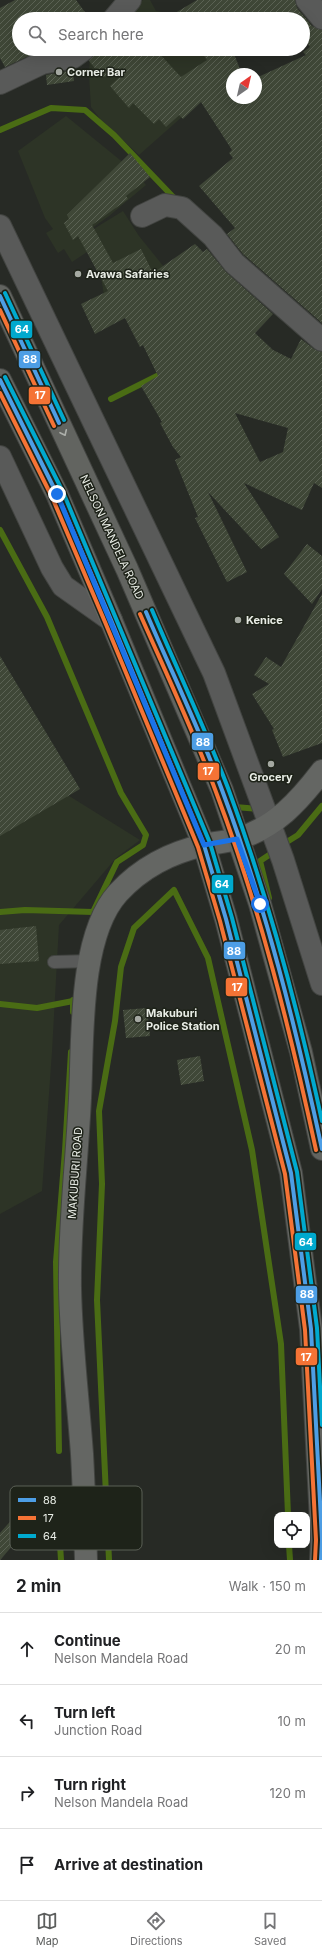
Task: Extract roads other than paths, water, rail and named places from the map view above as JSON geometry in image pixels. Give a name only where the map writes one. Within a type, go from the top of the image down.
[{"type":"main road","name":"NELSON MANDELA ROAD","points":[[0,296],[127,568],[222,790],[237,839],[260,904],[301,1052],[322,1149]]},
{"type":"main road","points":[[0,380],[57,494],[111,620],[204,845],[226,919],[291,1173],[311,1329],[322,1540],[321,1560]]},
{"type":"street","points":[[120,12],[130,0]]},
{"type":"street","points":[[307,0],[322,18]]},
{"type":"street","points":[[0,83],[42,63],[74,56]]},
{"type":"street","points":[[142,216],[165,205],[182,208],[213,236],[234,263],[322,340]]},
{"type":"street","points":[[0,226],[214,673],[283,860],[322,984]]},
{"type":"street","points":[[0,457],[52,568],[63,586],[111,620]]},
{"type":"street","name":"MAKUBURI ROAD","points":[[83,1486],[70,1288],[73,1196],[80,1098],[82,1008],[95,937],[109,904],[119,892],[154,863],[204,845],[237,839],[270,824],[278,819],[300,799],[322,771]]},
{"type":"street","name":"MAKUBURI ROAD","points":[[86,1550],[86,1560]]},
{"type":"lane","points":[[54,962],[90,960]]},
{"type":"waterway","points":[[0,130],[51,108],[85,110],[114,135],[176,200]]},
{"type":"waterway","points":[[111,399],[165,372]]},
{"type":"waterway","points":[[0,530],[47,617],[121,793],[146,835],[143,845],[117,862],[93,912],[25,910],[0,912]]},
{"type":"waterway","points":[[282,845],[298,835],[322,806]]},
{"type":"waterway","points":[[235,807],[259,809]]},
{"type":"waterway","points":[[269,898],[260,861],[275,851]]},
{"type":"waterway","points":[[106,1486],[97,1300],[102,1184],[99,1111],[115,1021],[121,967],[134,928],[174,890],[208,958],[252,1150],[281,1344],[288,1512]]},
{"type":"waterway","points":[[73,1000],[73,1012]]},
{"type":"waterway","points":[[0,1004],[37,1008],[73,1001]]},
{"type":"waterway","points":[[59,1451],[56,1262],[71,1052]]},
{"type":"waterway","points":[[289,1548],[290,1560]]},
{"type":"waterway","points":[[60,1550],[61,1560]]},
{"type":"waterway","points":[[109,1550],[109,1560]]},
{"type":"place","name":"Corner Bar","points":[[59,72]]},
{"type":"place","name":"Avawa Safaries","points":[[78,274]]},
{"type":"place","name":"Kenice","points":[[238,620]]},
{"type":"place","name":"Grocery","points":[[271,764]]},
{"type":"place","name":"Makuburi Police Station","points":[[138,1019]]}]
